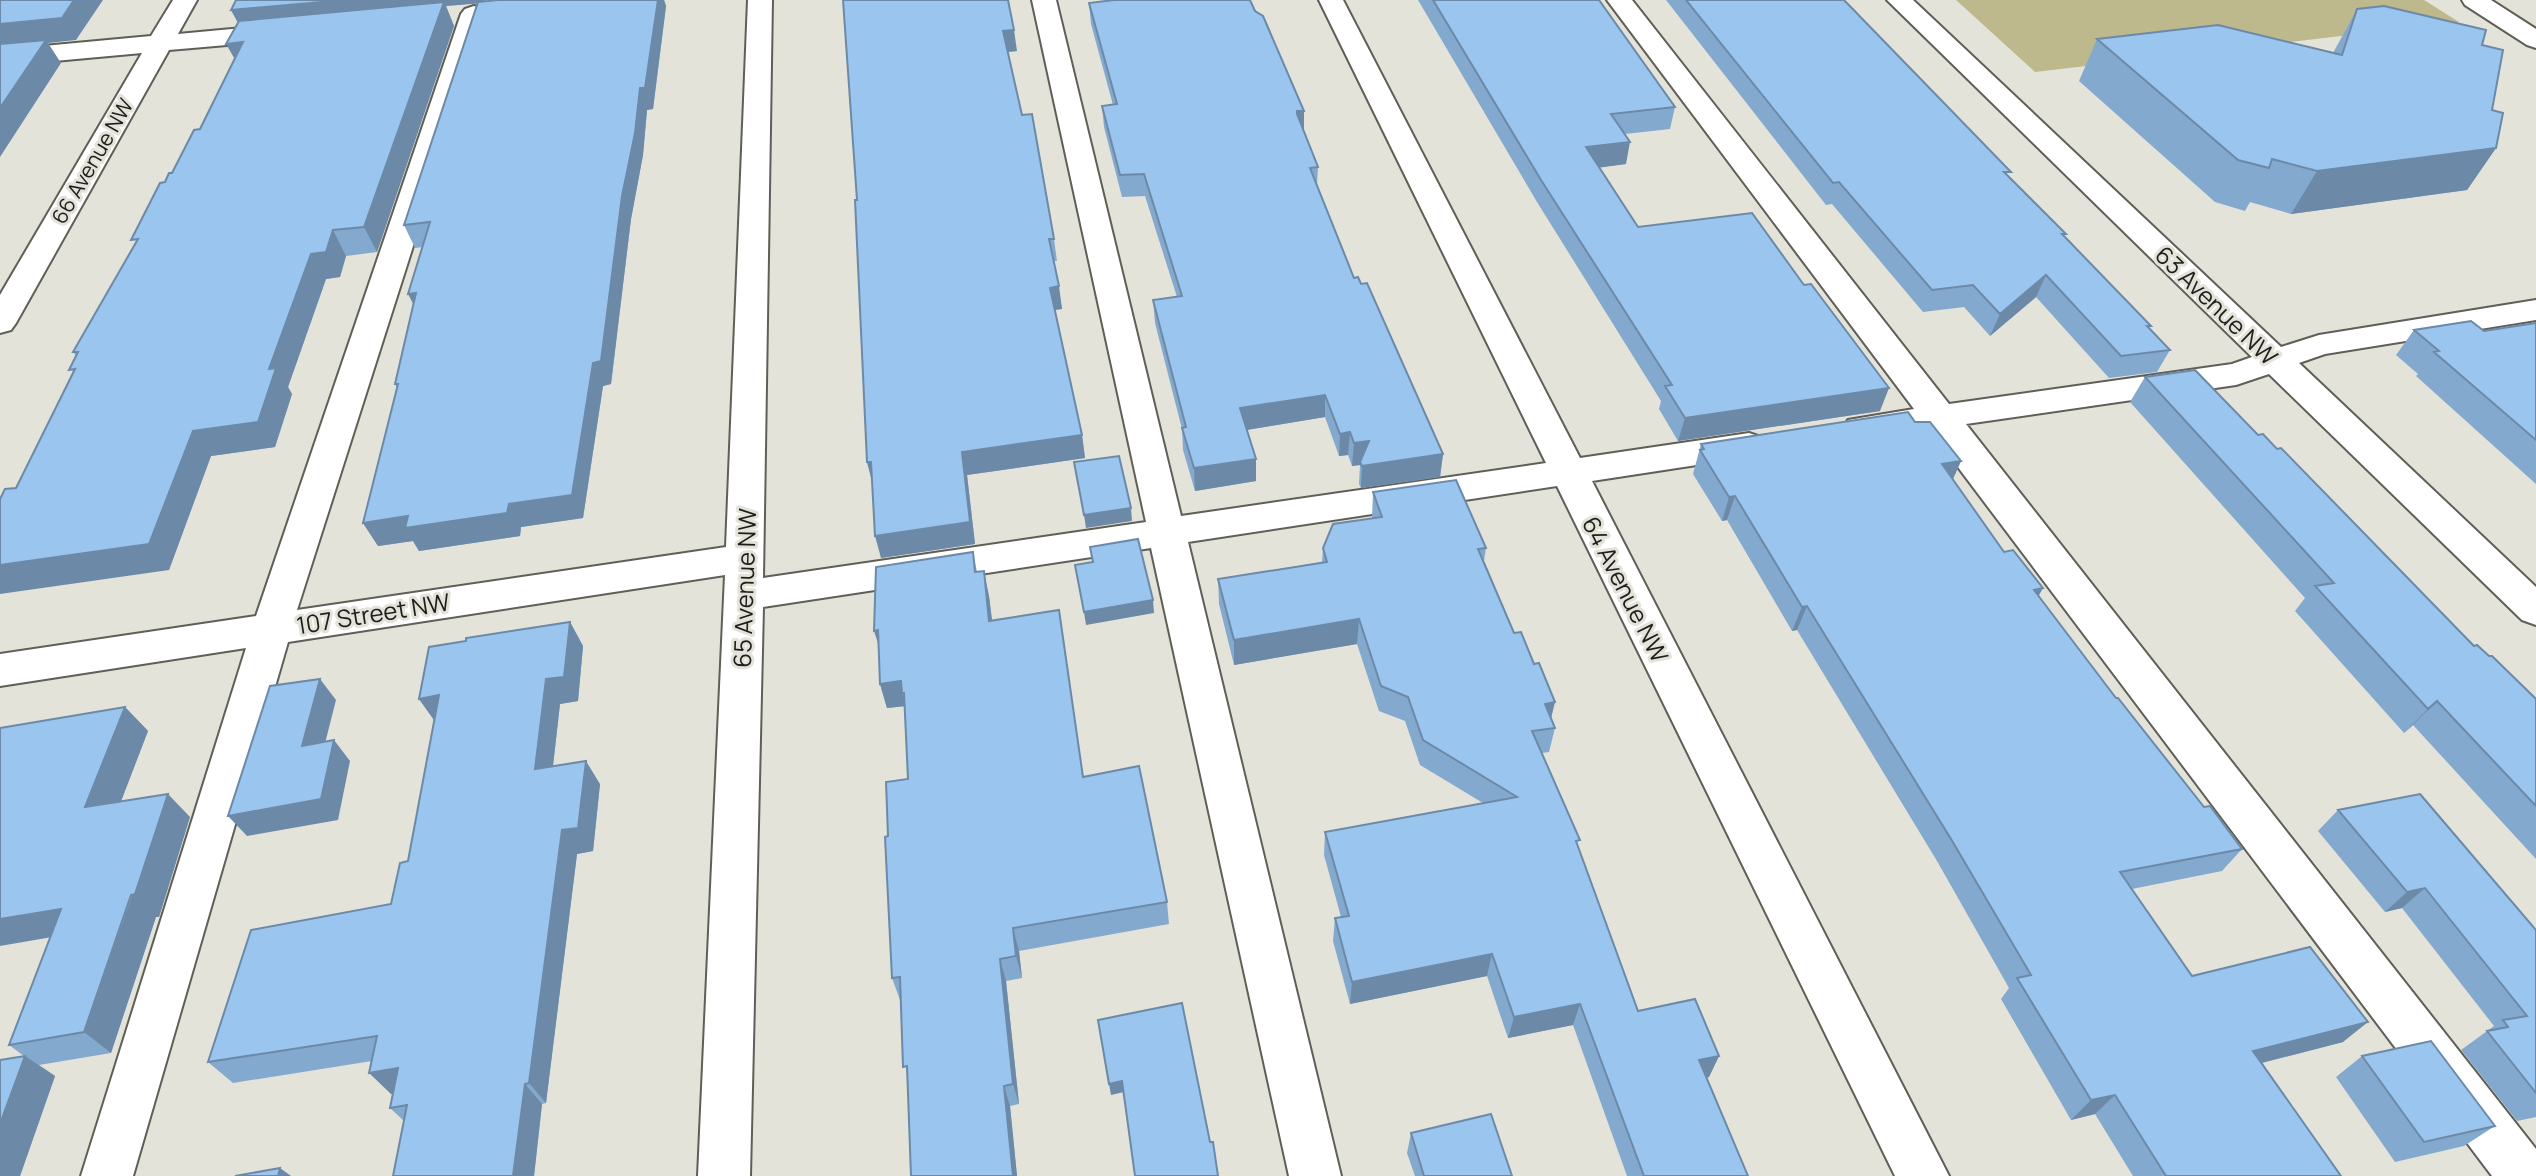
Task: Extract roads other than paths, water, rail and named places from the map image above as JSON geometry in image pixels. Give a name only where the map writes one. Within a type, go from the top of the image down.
[{"type":"street","name":"66 Avenue NW","points":[[0,323],[185,0]]},
{"type":"street","name":"65 Avenue NW","points":[[724,1176],[745,577],[760,0]]},
{"type":"street","points":[[1044,0],[1315,1176]]},
{"type":"street","name":"64 Avenue NW","points":[[1331,0],[1567,474],[1923,1176]]},
{"type":"street","points":[[1619,0],[2524,1176]]},
{"type":"street","name":"63 Avenue NW","points":[[1899,0],[2536,610]]},
{"type":"street","points":[[2474,0],[2536,40]]},
{"type":"street","points":[[107,1176],[272,628],[474,14]]},
{"type":"street","points":[[0,58],[312,29]]},
{"type":"street","points":[[1828,433],[2236,373],[2319,345],[2536,310]]},
{"type":"street","name":"107 Street NW","points":[[0,670],[272,628],[1166,534],[1774,441]]}]
